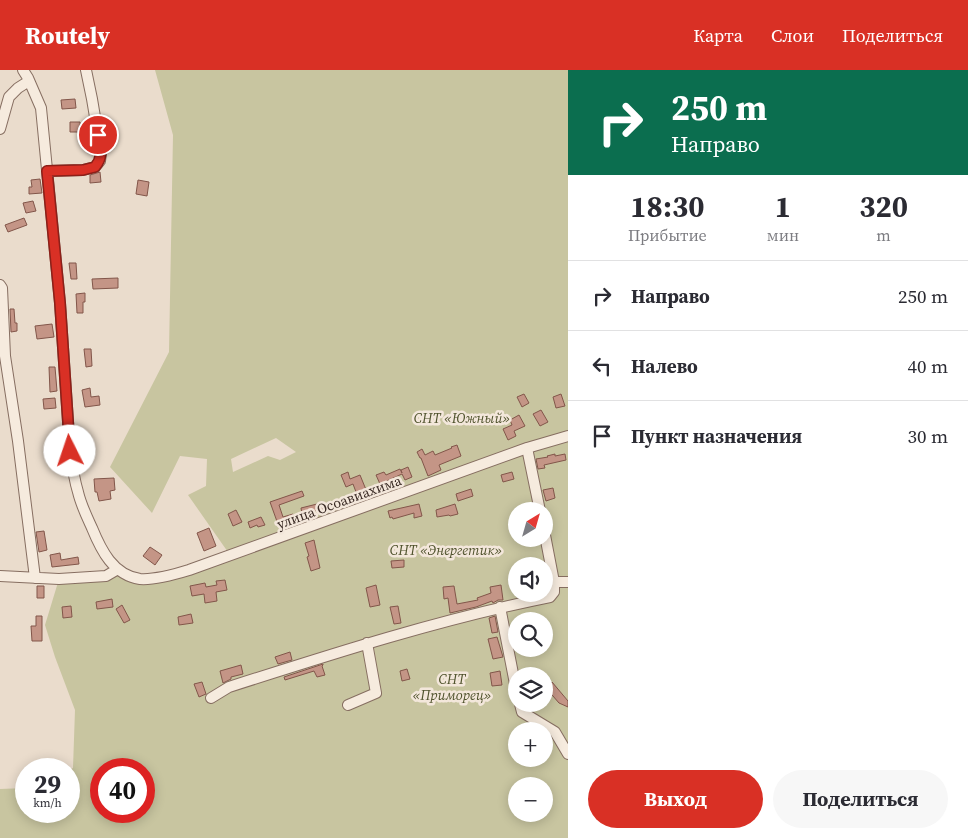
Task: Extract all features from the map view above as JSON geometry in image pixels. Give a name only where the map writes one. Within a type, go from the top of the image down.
[{"type":"street","points":[[0,576],[59,579],[106,576],[118,569],[105,556],[98,542],[78,492],[74,473],[70,451],[60,303],[41,108],[23,70]]},
{"type":"street","points":[[47,171],[83,170],[95,167],[100,161],[101,153],[86,70]]},
{"type":"street","points":[[0,129],[9,97],[29,81]]},
{"type":"street","points":[[0,285],[2,288],[5,356],[35,578]]},
{"type":"street","name":"улица Осоавиахима","points":[[118,569],[140,579],[164,577],[189,570],[527,448],[568,436]]},
{"type":"street","points":[[527,448],[538,502]]},
{"type":"street","points":[[211,698],[229,687],[366,643],[500,607],[550,597],[554,592],[554,582],[547,548]]},
{"type":"street","points":[[554,582],[568,582]]},
{"type":"street","points":[[500,607],[512,667]]},
{"type":"street","points":[[348,706],[376,692],[366,643]]},
{"type":"street","points":[[522,712],[555,732],[568,754]]},
{"type":"green space","points":[[155,70],[568,70],[568,838],[0,838],[0,789],[15,788],[15,823],[80,823],[80,758],[73,758],[75,710],[45,625],[59,579],[118,569],[140,579],[230,555],[188,495],[206,486],[207,459],[180,456],[152,513],[110,467],[169,352],[173,135]],"holes":[[[276,438],[296,452],[280,460],[268,456],[233,472],[231,459]]]},
{"type":"building","points":[[75,99],[76,108],[62,109],[61,100]]},
{"type":"building","points":[[70,122],[80,122],[81,132],[70,132]]},
{"type":"building","points":[[100,172],[101,182],[90,183],[90,175]]},
{"type":"building","points":[[40,179],[42,193],[29,194],[29,187],[32,187],[31,180]]},
{"type":"building","points":[[138,180],[149,182],[147,196],[136,194]]},
{"type":"building","points":[[33,201],[36,211],[26,213],[23,203]]},
{"type":"building","points":[[24,218],[27,225],[8,232],[5,225]]},
{"type":"building","points":[[69,263],[76,263],[77,279],[71,279]]},
{"type":"building","points":[[118,278],[118,288],[93,289],[92,279]]},
{"type":"building","points":[[85,293],[83,313],[77,313],[76,294]]},
{"type":"building","points":[[10,309],[14,309],[17,331],[11,332]]},
{"type":"building","points":[[52,324],[54,337],[37,339],[35,326]]},
{"type":"building","points":[[84,349],[91,349],[92,366],[86,367]]},
{"type":"building","points":[[49,367],[55,367],[57,391],[50,392]]},
{"type":"building","points":[[90,388],[91,397],[99,396],[100,405],[85,407],[82,390]]},
{"type":"building","points":[[524,394],[529,403],[522,407],[517,397]]},
{"type":"building","points":[[561,394],[565,406],[556,408],[553,397]]},
{"type":"building","points":[[55,398],[56,408],[44,409],[43,399]]},
{"type":"building","points":[[541,410],[548,422],[540,426],[533,414]]},
{"type":"building","points":[[519,415],[525,426],[514,431],[516,436],[508,440],[503,429],[512,425],[510,420]]},
{"type":"building","points":[[457,445],[461,456],[439,465],[441,470],[428,476],[417,452],[422,449],[425,455],[433,451],[435,455]]},
{"type":"building","points":[[555,454],[555,456],[565,454],[566,460],[544,465],[545,468],[538,469],[536,459]]},
{"type":"building","points":[[408,467],[412,477],[405,480],[402,474],[380,484],[376,475],[384,472],[386,475],[400,469],[402,473],[401,470]]},
{"type":"building","points":[[348,472],[350,479],[360,475],[369,497],[359,500],[353,484],[346,487],[341,475]]},
{"type":"building","points":[[512,472],[514,479],[503,482],[501,475]]},
{"type":"building","points":[[114,478],[115,490],[110,491],[111,499],[99,501],[97,492],[95,492],[94,479]]},
{"type":"building","points":[[553,488],[555,498],[546,501],[543,490]]},
{"type":"building","points":[[471,489],[473,496],[458,501],[456,494]]},
{"type":"building","points":[[302,491],[304,496],[279,505],[283,517],[293,514],[295,521],[279,527],[270,502]]},
{"type":"building","points":[[321,503],[323,509],[302,514],[301,508]]},
{"type":"building","points":[[419,504],[422,516],[414,518],[414,513],[393,519],[392,517],[390,518],[388,511]]},
{"type":"building","points":[[455,504],[458,514],[437,517],[436,510]]},
{"type":"building","points":[[236,510],[242,522],[233,526],[228,514]]},
{"type":"building","points":[[261,517],[265,525],[258,527],[257,525],[250,528],[248,522]]},
{"type":"building","points":[[209,528],[216,546],[204,551],[197,533]]},
{"type":"building","points":[[44,531],[47,550],[39,552],[36,532]]},
{"type":"building","points":[[314,540],[320,568],[311,571],[305,543]]},
{"type":"building","points":[[150,547],[162,555],[155,565],[143,556]]},
{"type":"building","points":[[60,553],[61,560],[78,557],[79,564],[52,567],[50,555]]},
{"type":"building","points":[[404,560],[404,567],[392,568],[391,561]]},
{"type":"building","points":[[225,580],[227,590],[216,592],[217,601],[205,603],[204,594],[192,596],[190,586],[205,583],[206,587],[217,585],[216,581]]},
{"type":"building","points":[[376,585],[380,605],[370,607],[366,588]]},
{"type":"building","points":[[501,585],[503,600],[493,603],[492,601],[450,613],[448,598],[444,599],[443,587],[454,586],[457,604],[478,600],[477,598],[491,593],[490,587]]},
{"type":"building","points":[[37,586],[44,586],[44,598],[37,598]]},
{"type":"building","points":[[112,599],[113,607],[97,609],[96,602]]},
{"type":"building","points":[[122,605],[130,620],[124,623],[116,609]]},
{"type":"building","points":[[71,606],[72,617],[63,618],[62,607]]},
{"type":"building","points":[[398,606],[401,623],[394,624],[390,607]]},
{"type":"building","points":[[191,614],[193,623],[179,625],[178,617]]},
{"type":"building","points":[[36,616],[42,616],[42,641],[32,641],[31,626],[36,626]]},
{"type":"building","points":[[495,616],[498,632],[492,633],[489,618]]},
{"type":"building","points":[[497,637],[503,657],[493,659],[488,639]]},
{"type":"building","points":[[290,652],[292,660],[278,664],[275,657]]},
{"type":"building","points":[[323,664],[325,675],[317,677],[314,671],[285,680],[284,677]]},
{"type":"building","points":[[241,665],[243,674],[231,677],[231,679],[223,683],[220,671]]},
{"type":"building","points":[[407,669],[410,679],[402,681],[400,671]]},
{"type":"building","points":[[500,671],[502,685],[492,686],[490,673]]},
{"type":"building","points":[[202,682],[206,694],[199,697],[194,684]]},
{"type":"building","points":[[553,683],[568,701],[568,707],[559,703],[553,696]]},
{"type":"route","points":[[70,451],[60,303],[47,171],[83,170],[95,167],[100,161],[101,153],[98,135]]},
{"type":"park label","name":"СНТ «Южный»","points":[[462,418]]},
{"type":"park label","name":"СНТ «Энергетик»","points":[[446,550]]},
{"type":"park label","name":"СНТ «Приморец»","points":[[452,688]]}]
